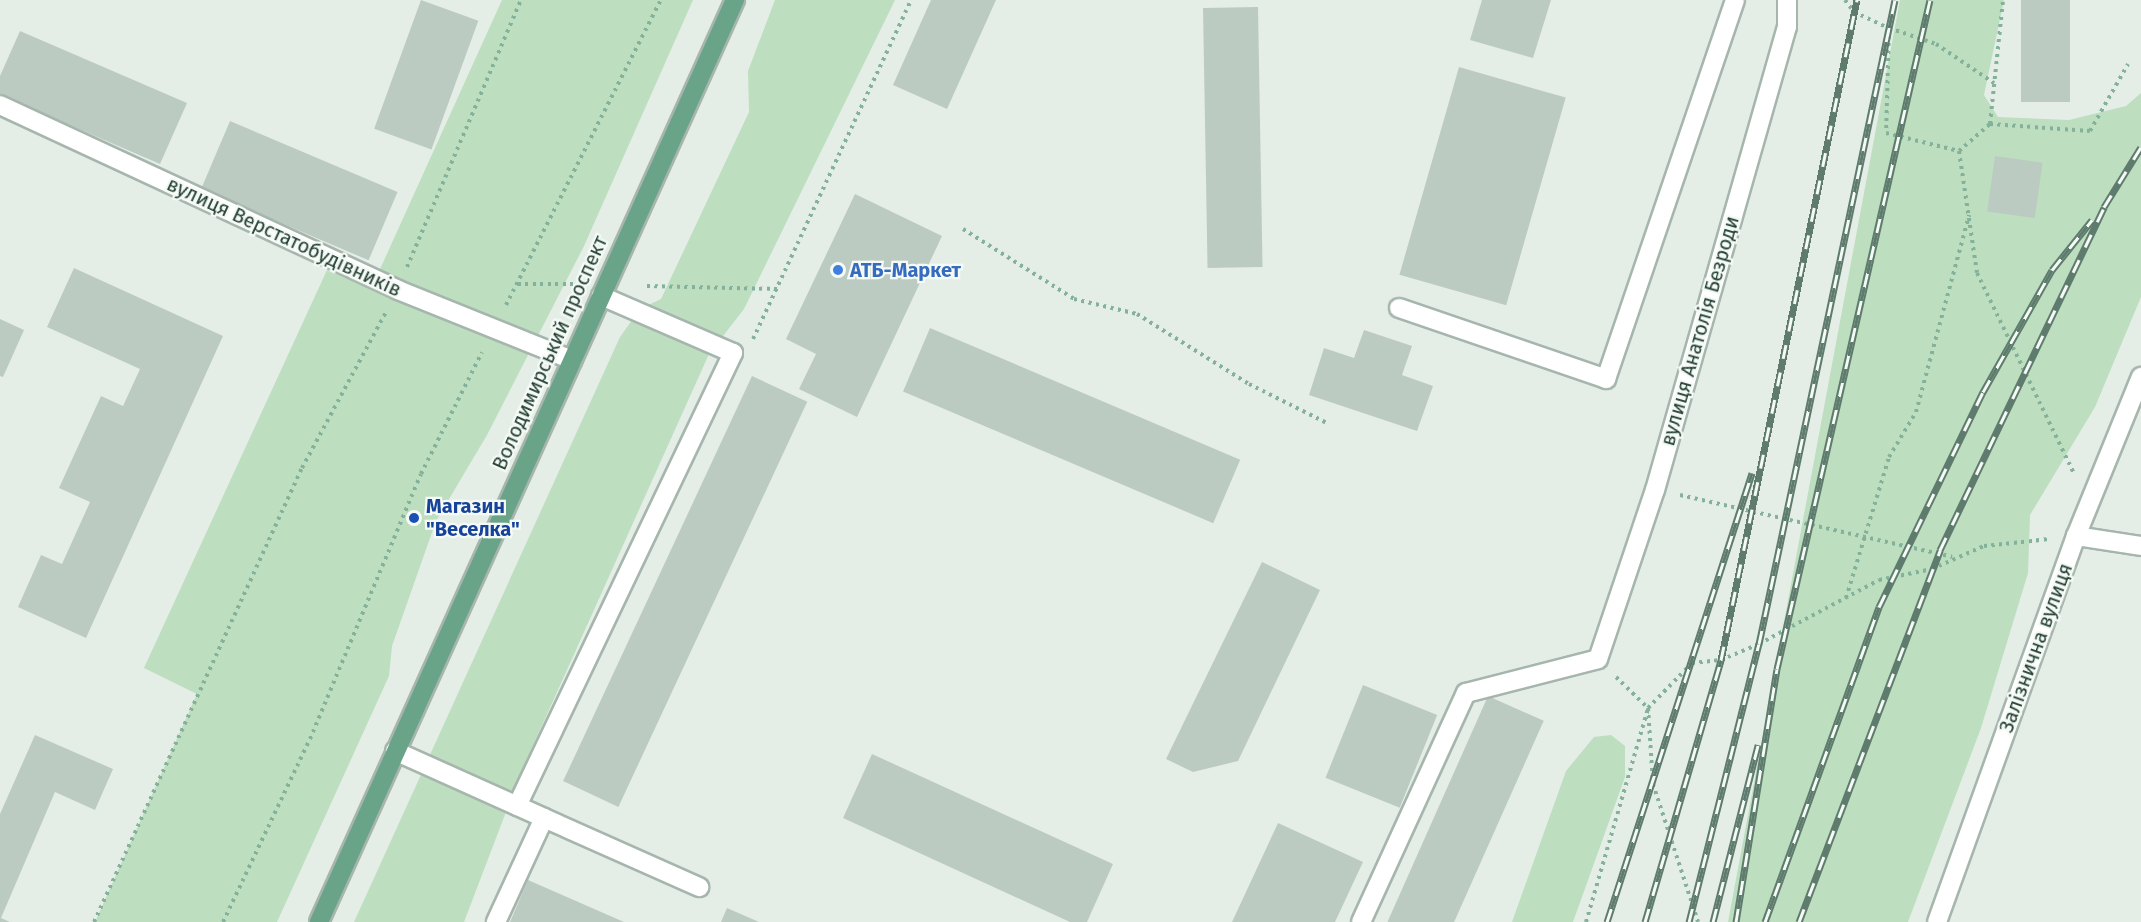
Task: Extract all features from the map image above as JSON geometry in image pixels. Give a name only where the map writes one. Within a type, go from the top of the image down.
[{"type":"main road","name":"Володимирський проспект","points":[[322,921],[395,751],[735,0]]},
{"type":"street","points":[[1399,308],[1606,379],[1735,0]]},
{"type":"street","name":"вулиця Анатолія Безроди","points":[[1598,659],[1655,490],[1787,27],[1787,0]]},
{"type":"street","name":"вулиця Верстатобудівників","points":[[0,105],[398,290],[496,325],[572,360]]},
{"type":"street","points":[[517,806],[733,352],[601,296]]},
{"type":"street","name":"Залізнична вулиця","points":[[1937,922],[2076,536],[2141,377]]},
{"type":"street","points":[[2076,536],[2141,546]]},
{"type":"street","points":[[1361,922],[1466,693],[1598,659]]},
{"type":"street","points":[[395,751],[699,887]]},
{"type":"street","points":[[496,922],[544,818]]},
{"type":"path","points":[[94,922],[303,468],[398,290],[522,0]]},
{"type":"path","points":[[224,922],[310,739],[421,474],[661,0]]},
{"type":"path","points":[[1845,0],[1854,12],[1889,28],[1936,44],[1994,83]]},
{"type":"path","points":[[1959,151],[1990,124],[2003,0]]},
{"type":"path","points":[[1889,28],[1886,133],[1959,151]]},
{"type":"path","points":[[1990,124],[2090,131],[2128,64]]},
{"type":"path","points":[[1959,151],[1977,273],[2089,506]]},
{"type":"path","points":[[1846,598],[1889,457],[1916,412],[1969,215]]},
{"type":"path","points":[[963,229],[1074,299],[1137,314],[1250,384],[1329,424]]},
{"type":"path","points":[[1655,490],[1864,535],[1952,557]]},
{"type":"path","points":[[1586,922],[1648,708],[1692,663],[1721,660],[1759,644],[1879,580],[1932,569],[1952,557],[1984,546],[2076,536]]},
{"type":"path","points":[[1598,659],[1648,708],[1653,784],[1698,922]]},
{"type":"green space","points":[[502,0],[693,0],[584,246],[487,435],[436,521],[392,646],[389,676],[277,922],[95,922],[197,694],[144,668],[327,270],[371,289]]},
{"type":"green space","points":[[775,0],[895,0],[744,309],[709,354],[522,770],[464,922],[354,922],[620,337],[640,309],[661,299],[749,112],[748,71]]},
{"type":"green space","points":[[1900,0],[2004,0],[1984,95],[1998,117],[2069,120],[2126,106],[2141,93],[2141,297],[2095,407],[2030,515],[2028,573],[1981,728],[1908,922],[1728,922]]},
{"type":"green space","points":[[1611,735],[1625,746],[1625,777],[1573,922],[1512,922],[1566,771],[1594,737]]},
{"type":"building","points":[[421,0],[478,21],[431,150],[374,129]]},
{"type":"building","points":[[931,0],[996,0],[947,109],[893,85]]},
{"type":"building","points":[[1482,0],[1551,0],[1533,58],[1470,40]]},
{"type":"building","points":[[2021,0],[2070,0],[2070,102],[2021,102]]},
{"type":"building","points":[[1258,7],[1263,267],[1208,268],[1203,8]]},
{"type":"building","points":[[20,31],[187,103],[160,164],[0,95],[0,76]]},
{"type":"building","points":[[1459,67],[1566,98],[1506,305],[1399,275]]},
{"type":"building","points":[[230,121],[398,192],[369,260],[201,189]]},
{"type":"building","points":[[1995,156],[2043,163],[2035,218],[1987,211]]},
{"type":"building","points":[[855,194],[942,236],[857,417],[799,389],[816,354],[786,339]]},
{"type":"building","points":[[74,268],[223,336],[86,638],[18,607],[41,555],[62,564],[90,502],[59,488],[101,396],[123,406],[140,369],[47,327]]},
{"type":"building","points":[[0,319],[24,330],[3,377],[0,376]]},
{"type":"building","points":[[930,328],[1240,460],[1213,523],[903,392]]},
{"type":"building","points":[[1364,330],[1412,346],[1402,375],[1433,386],[1417,431],[1309,395],[1324,348],[1354,358]]},
{"type":"building","points":[[752,376],[807,402],[618,807],[563,781]]},
{"type":"building","points":[[1262,562],[1320,590],[1238,761],[1193,772],[1166,759]]},
{"type":"building","points":[[1363,685],[1437,715],[1400,808],[1326,778]]},
{"type":"building","points":[[1488,696],[1544,721],[1454,922],[1388,922]]},
{"type":"building","points":[[35,735],[113,769],[95,810],[55,792],[1,918],[10,922],[0,922],[0,814]]},
{"type":"building","points":[[872,754],[1113,864],[1087,922],[1070,922],[843,818]]},
{"type":"building","points":[[1278,823],[1363,862],[1335,922],[1232,922]]},
{"type":"building","points":[[528,880],[624,922],[510,922]]},
{"type":"building","points":[[727,908],[759,922],[721,922]]},
{"type":"railway","points":[[1645,922],[1721,660],[1857,0]]},
{"type":"railway","points":[[1689,922],[1759,644],[1895,0]]},
{"type":"railway","points":[[1736,922],[1777,669],[1930,0]]},
{"type":"railway","points":[[1799,922],[1940,550],[2104,207],[2141,147]]},
{"type":"railway","points":[[1765,922],[1879,607],[1983,392],[2052,270],[2092,220]]},
{"type":"railway","points":[[1607,922],[1752,473]]},
{"type":"railway","points":[[1713,922],[1758,745]]},
{"type":"place","name":"АТБ-Маркет","points":[[838,270]]},
{"type":"place","name":"Магазин \"Веселка\"","points":[[414,518]]}]
